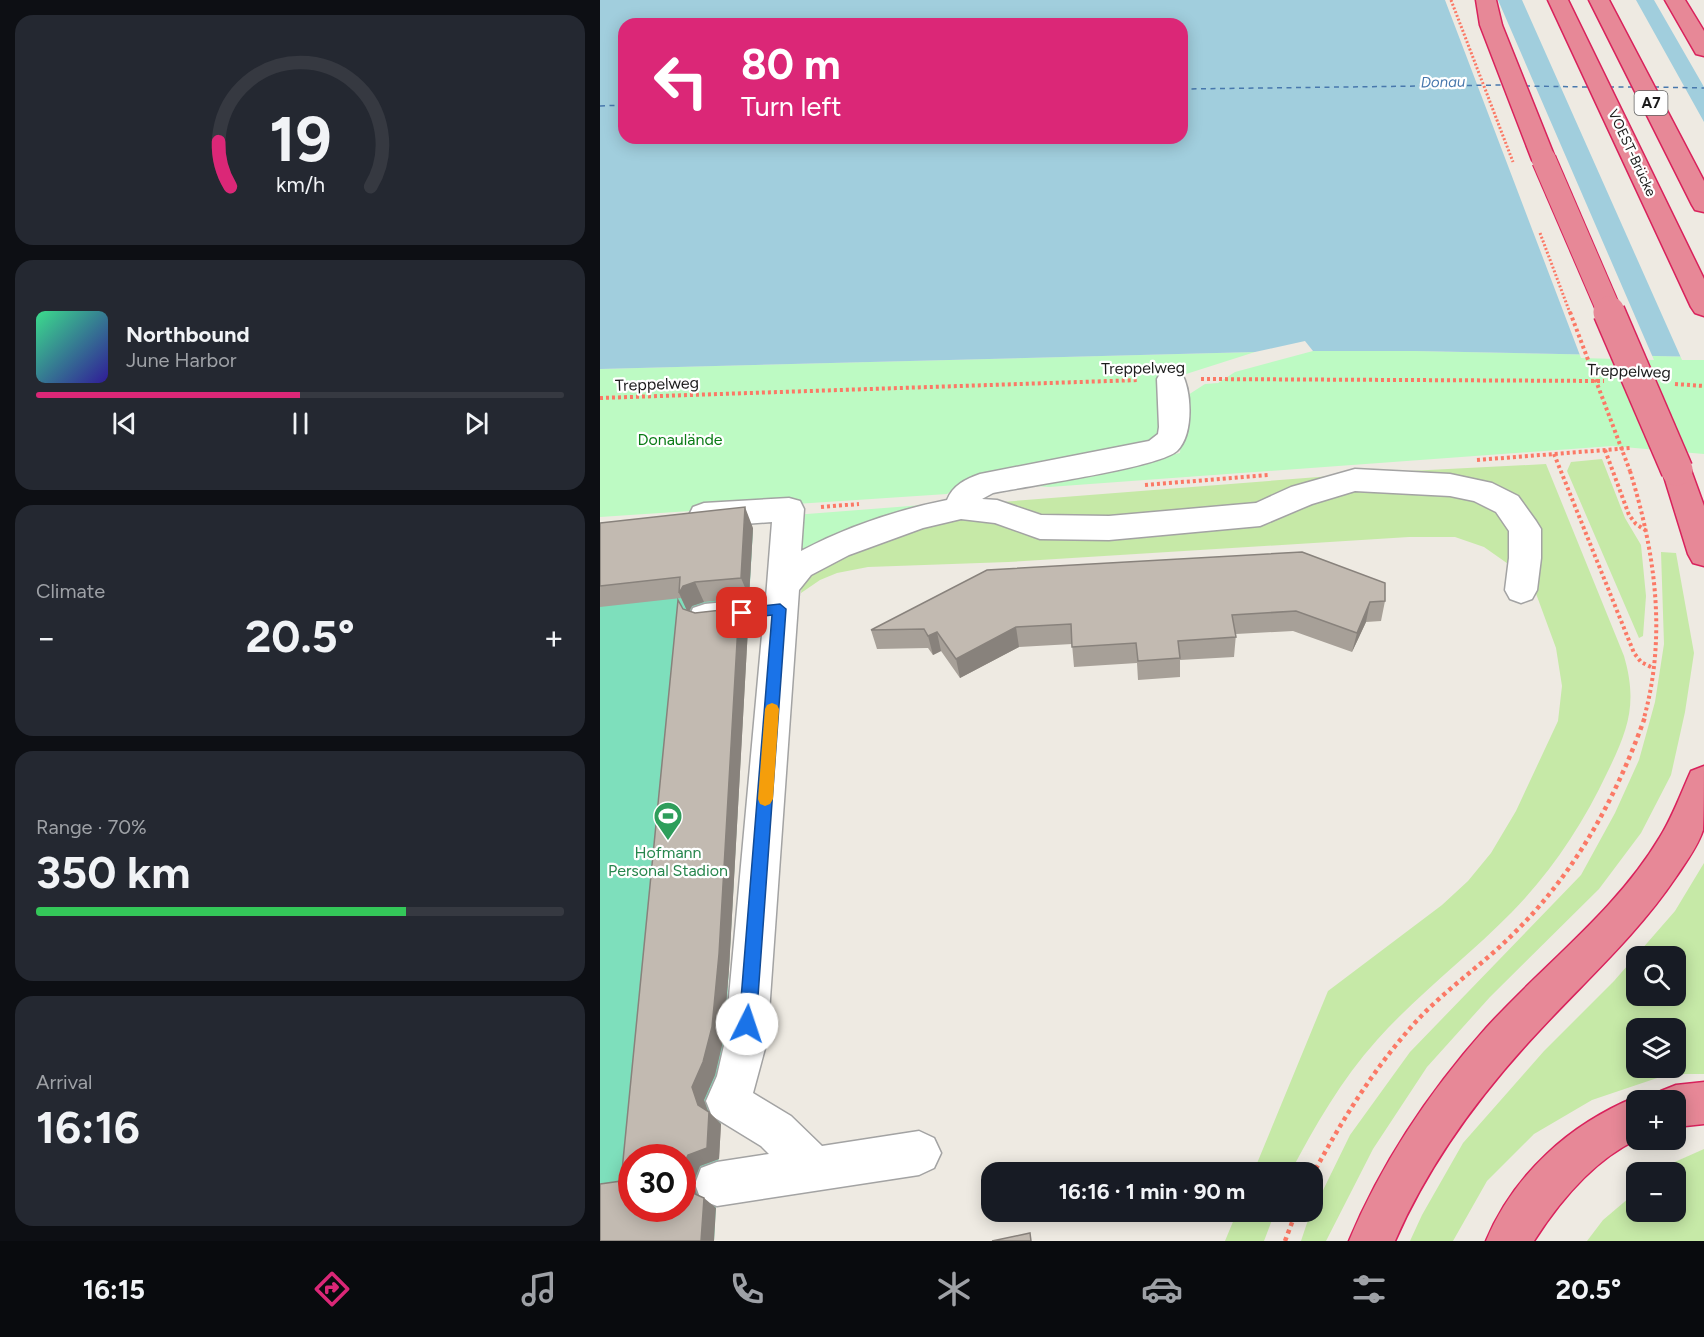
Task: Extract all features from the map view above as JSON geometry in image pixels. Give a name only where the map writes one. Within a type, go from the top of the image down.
[{"type":"highway","points":[[1474,0],[1488,12],[1544,160],[1677,470],[1704,527]]},
{"type":"highway","name":"VOEST-Brücke","points":[[1558,0],[1704,308]]},
{"type":"highway","name":"A7","points":[[1599,0],[1704,205]]},
{"type":"highway","points":[[1675,0],[1704,49]]},
{"type":"highway","points":[[1677,470],[1704,554]]},
{"type":"highway","points":[[1372,1241],[1385,1209],[1427,1134],[1472,1074],[1601,941],[1638,898],[1672,854],[1698,801],[1704,782]]},
{"type":"highway","points":[[1686,1105],[1704,1102]]},
{"type":"highway","points":[[1509,1241],[1537,1199],[1560,1172],[1592,1144],[1626,1124]]},
{"type":"street","points":[[961,508],[962,498],[976,488],[991,482],[1148,453],[1159,448],[1168,442],[1172,433],[1171,379]]},
{"type":"street","points":[[705,617],[781,598],[800,566],[838,546],[919,517],[961,508],[997,512],[1040,527],[1109,528],[1260,514],[1354,474],[1450,485],[1481,491],[1507,504],[1525,529],[1525,558],[1521,590]]},
{"type":"street","points":[[681,516],[789,508],[746,1041],[737,1081],[727,1101],[776,1131],[815,1170]]},
{"type":"street","points":[[717,1184],[919,1153]]},
{"type":"path","name":"Treppelweg","points":[[600,398],[960,384],[1171,379],[1606,381]]},
{"type":"path","name":"Treppelweg","points":[[1675,384],[1704,386]]},
{"type":"path","points":[[1605,450],[1629,514],[1636,524],[1648,532]]},
{"type":"path","points":[[1554,454],[1634,653],[1641,662],[1653,668]]},
{"type":"path","points":[[1319,1162],[1344,1116],[1389,1053],[1434,1004],[1506,941],[1563,879],[1600,819],[1634,749],[1653,668],[1658,615],[1656,573],[1643,508],[1630,471]]},
{"type":"path","points":[[1285,1241],[1292,1222]]},
{"type":"green space","points":[[1313,351],[1704,357],[1704,454],[1612,446],[1049,487],[1022,485],[1180,453],[1183,404],[1188,395],[1205,384],[1218,383],[1235,372]]},
{"type":"green space","name":"Donaulände","points":[[1255,352],[1183,375],[1159,403],[1163,432],[1152,443],[955,488],[947,494],[600,517],[600,369]]},
{"type":"green space","points":[[1602,459],[1625,518],[1641,545],[1646,596],[1643,636],[1639,638],[1567,471],[1571,462]]},
{"type":"green space","points":[[1546,464],[1624,656],[1630,688],[1629,716],[1607,773],[1588,810],[1566,846],[1527,896],[1377,1040],[1329,1104],[1296,1162],[1258,1162],[1328,991],[1442,905],[1468,881],[1491,853],[1516,811],[1558,721],[1562,686],[1556,648],[1531,580],[1484,547],[1455,537],[1409,537],[1008,562],[868,567],[837,573],[820,580],[801,593],[802,581],[828,561],[989,503],[1370,473]]},
{"type":"green space","points":[[923,505],[922,509],[796,559],[794,515]]},
{"type":"green space","name":"Hofmann Personal Stadion","points":[[753,528],[714,1241],[600,1241],[600,544]]},
{"type":"green space","points":[[1661,552],[1676,553],[1694,653],[1685,712],[1671,775],[1641,833],[1599,889],[1490,997],[1427,1067],[1373,1149],[1326,1241],[1301,1241],[1307,1222],[1323,1222],[1323,1190],[1350,1135],[1410,1052],[1581,875],[1615,813],[1639,760],[1655,702],[1664,644]]},
{"type":"green space","points":[[1704,863],[1704,1074],[1686,1074],[1686,1018],[1626,1018],[1626,1078],[1657,1078],[1592,1100],[1534,1134],[1487,1181],[1453,1241],[1410,1241],[1422,1215],[1463,1143],[1544,1051],[1626,967],[1626,1006],[1686,1006],[1686,946],[1644,946],[1675,911]]},
{"type":"green space","points":[[1704,1149],[1704,1241],[1587,1241],[1603,1220],[1626,1200],[1626,1222],[1686,1222],[1686,1162],[1675,1162]]},
{"type":"green space","points":[[1233,1222],[1271,1222],[1264,1241],[1225,1241]]},
{"type":"water","name":"Donau","points":[[600,0],[1704,0],[1704,357],[1313,351],[1305,341],[1255,352],[600,369]]},
{"type":"pier","points":[[1445,0],[1498,0],[1654,360],[1581,358]]},
{"type":"pier","points":[[1522,0],[1636,0],[1704,122],[1704,360],[1682,360]]},
{"type":"pier","points":[[1654,0],[1704,0],[1704,87]]},
{"type":"building","points":[[745,507],[741,578],[695,582],[683,586],[679,593],[680,577],[600,586],[600,523]]},
{"type":"building","points":[[1302,552],[1385,583],[1385,601],[1370,602],[1357,633],[1296,611],[1232,615],[1236,637],[1178,641],[1180,658],[1138,661],[1136,643],[1072,647],[1071,624],[1016,627],[956,659],[937,632],[928,636],[924,629],[871,630],[987,570]]},
{"type":"building","points":[[678,600],[683,609],[695,613],[739,608],[719,954],[712,1027],[703,1062],[692,1087],[698,1105],[709,1112],[707,1148],[696,1152],[696,1144],[625,1144]]},
{"type":"building","points":[[618,1181],[618,1222],[696,1222],[696,1194],[704,1198],[701,1241],[600,1241],[600,1184]]},
{"type":"building","points":[[1030,1233],[1031,1241],[992,1241]]},
{"type":"ferry route","points":[[1188,89],[1505,85]]},
{"type":"ferry route","points":[[1525,86],[1589,87]]},
{"type":"ferry route","points":[[1609,87],[1634,87]]},
{"type":"ferry route","points":[[1654,87],[1704,88]]},
{"type":"ferry route","points":[[600,106],[618,105]]},
{"type":"slow traffic","points":[[765,799],[772,709]]},
{"type":"place","name":"Hofmann Personal Stadion","points":[[668,842]]},
{"type":"route","points":[[742,613],[780,609],[747,1024]]}]
